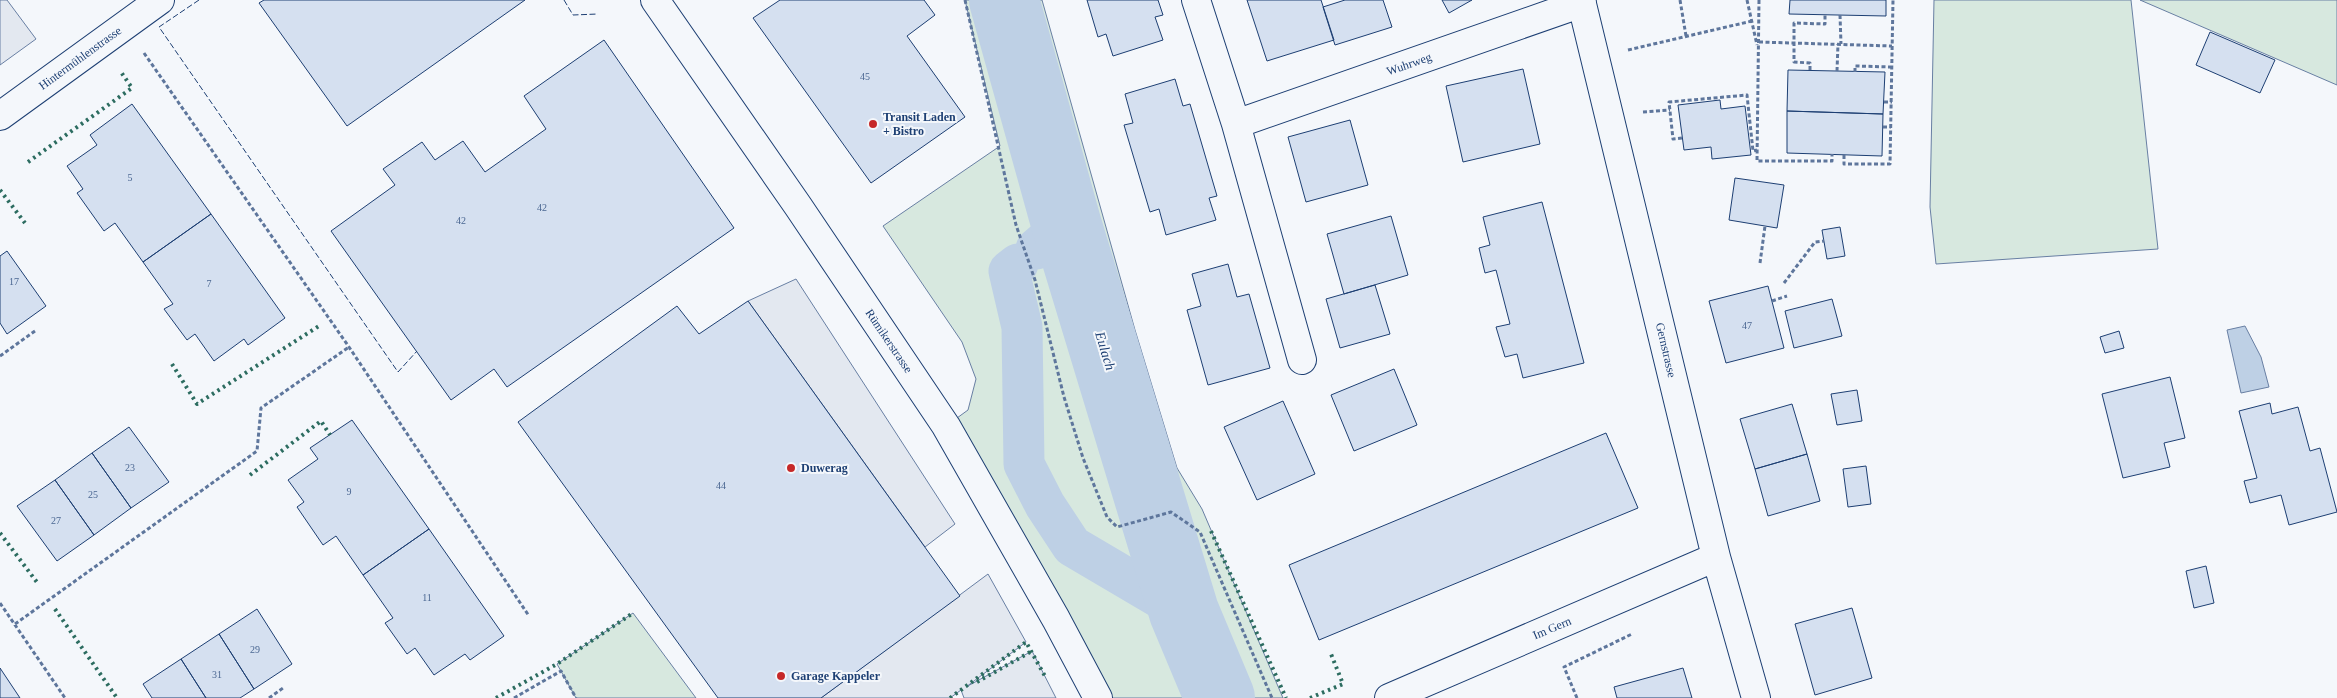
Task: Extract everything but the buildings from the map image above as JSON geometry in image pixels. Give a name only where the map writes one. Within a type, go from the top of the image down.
[{"type":"street","name":"Hintermühlenstrasse","points":[[0,116],[160,0]]},
{"type":"street","name":"Rümikerstrasse","points":[[655,0],[798,206],[946,426],[1056,619],[1098,698]]},
{"type":"street","points":[[1196,0],[1236,124],[1302,360]]},
{"type":"street","name":"Wuhrweg","points":[[1236,124],[1581,2]]},
{"type":"street","name":"Gernstrasse","points":[[1581,2],[1716,557],[1756,698]]},
{"type":"street","name":"Im Gern","points":[[1389,698],[1716,557]]},
{"type":"path","points":[[966,0],[1016,225],[1035,280],[1082,458],[1107,517],[1117,527],[1171,512],[1200,532],[1272,698]]},
{"type":"path","points":[[1680,0],[1686,36]]},
{"type":"path","points":[[1747,0],[1759,53]]},
{"type":"path","points":[[1759,0],[1757,160],[1832,161],[1832,154]]},
{"type":"path","points":[[1844,155],[1844,164],[1890,164],[1893,0]]},
{"type":"path","points":[[1810,70],[1810,63],[1794,62],[1794,23],[1826,24],[1825,15]]},
{"type":"path","points":[[1837,71],[1840,16]]},
{"type":"path","points":[[1653,44],[1752,21]]},
{"type":"path","points":[[125,26],[349,347],[529,616]]},
{"type":"path","points":[[1759,42],[1892,46]]},
{"type":"path","points":[[1855,72],[1855,66],[1892,66]]},
{"type":"path","points":[[1682,138],[1673,139],[1669,102],[1747,95],[1752,151],[1757,150]]},
{"type":"path","points":[[1884,102],[1892,102]]},
{"type":"path","points":[[1638,113],[1670,110]]},
{"type":"path","points":[[1883,127],[1892,127]]},
{"type":"path","points":[[1801,154],[1801,161]]},
{"type":"path","points":[[1760,263],[1765,226]]},
{"type":"path","points":[[1784,283],[1815,242],[1824,241]]},
{"type":"path","points":[[1772,301],[1787,296]]},
{"type":"path","points":[[0,356],[35,331]]},
{"type":"path","points":[[16,624],[257,452],[261,408],[349,347]]},
{"type":"path","points":[[0,603],[65,698]]},
{"type":"path","points":[[1577,698],[1564,666],[1636,632]]},
{"type":"path","points":[[514,698],[561,671],[576,698]]},
{"type":"path","points":[[269,698],[283,688]]},
{"type":"shaded area","points":[[0,0],[7,0],[36,39],[0,65]]},
{"type":"shaded area","points":[[965,0],[1042,0],[1135,330],[1177,468],[1202,509],[1283,698],[1098,698],[946,426],[968,410],[976,379],[962,342],[883,226],[1000,146]]},
{"type":"shaded area","points":[[1934,0],[2131,0],[2158,249],[1936,264],[1930,207]]},
{"type":"shaded area","points":[[2140,0],[2337,0],[2337,85]]},
{"type":"shaded area","points":[[796,279],[955,524],[925,547],[748,301]]},
{"type":"shaded area","points":[[988,574],[1026,642],[966,687],[1032,651],[1056,698],[964,698],[961,690],[950,698],[821,698]]},
{"type":"shaded area","points":[[633,613],[696,698],[576,698],[557,664]]},
{"type":"water","points":[[2245,326],[2261,357],[2269,387],[2241,393],[2227,330]]},
{"type":"waterway","name":"Eulach","points":[[1004,0],[1066,223],[1184,612],[1220,698]]},
{"type":"waterway","points":[[1036,249],[1066,223]]},
{"type":"waterway","points":[[1018,264],[1009,271],[1022,327],[1024,464],[1045,505],[1072,546],[1184,612]]},
{"type":"hedge","points":[[28,162],[132,88],[121,72]]},
{"type":"hedge","points":[[0,190],[25,223]]},
{"type":"hedge","points":[[172,364],[197,404],[319,326]]},
{"type":"hedge","points":[[250,475],[321,421],[330,435]]},
{"type":"hedge","points":[[1211,531],[1286,698]]},
{"type":"hedge","points":[[0,533],[39,585]]},
{"type":"hedge","points":[[55,609],[117,698]]},
{"type":"hedge","points":[[496,698],[557,664],[633,613]]},
{"type":"hedge","points":[[950,698],[1026,642],[1046,678]]},
{"type":"hedge","points":[[977,682],[1032,651]]},
{"type":"hedge","points":[[1310,698],[1343,684],[1331,654]]},
{"type":"fence","points":[[199,0],[159,27],[398,372],[417,351]]},
{"type":"fence","points":[[564,0],[573,15],[598,14]]},
{"type":"place","name":"Transit Laden + Bistro","points":[[873,124]]},
{"type":"place","name":"Duwerag","points":[[791,468]]},
{"type":"place","name":"Garage Kappeler","points":[[781,676]]}]
